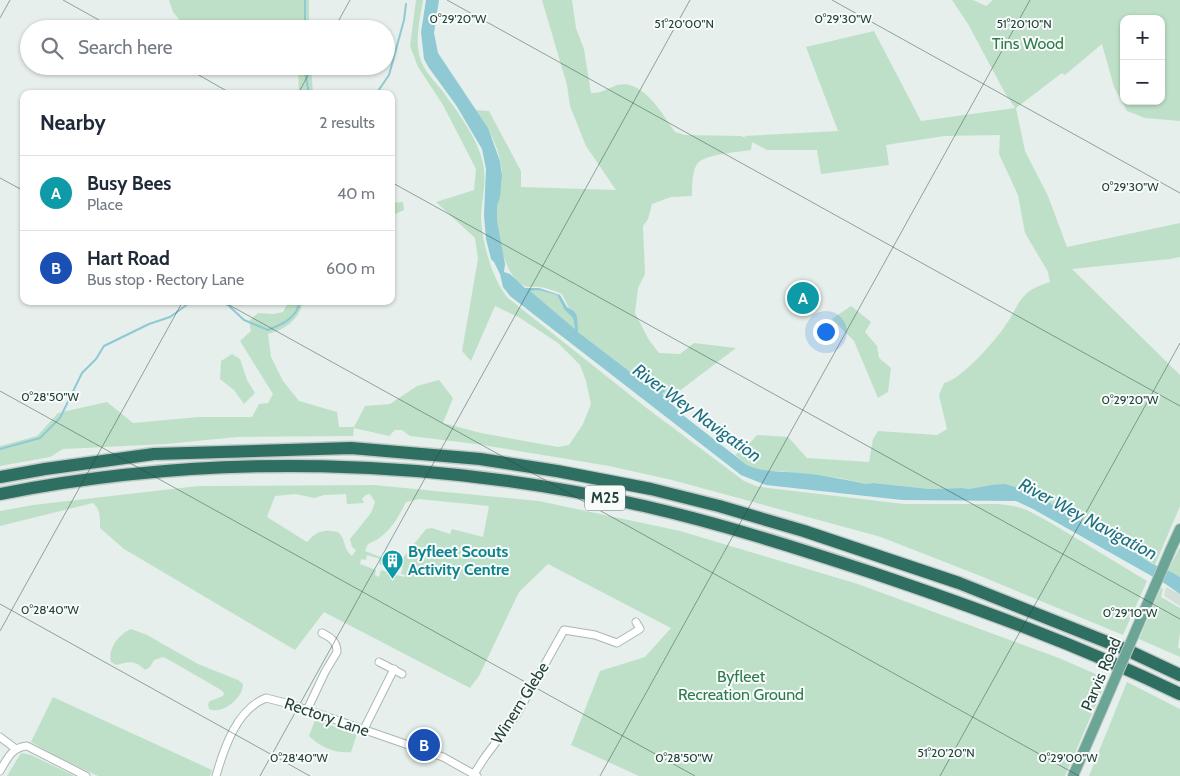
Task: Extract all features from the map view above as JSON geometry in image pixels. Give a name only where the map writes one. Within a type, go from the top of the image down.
[{"type":"highway","name":"M25","points":[[0,477],[154,454],[350,448],[480,459],[557,471],[651,489],[719,506],[804,531],[959,582],[1127,650],[1180,675]]},
{"type":"highway","name":"M25","points":[[0,494],[47,485],[156,472],[243,467],[332,466],[394,469],[476,477],[555,488],[643,506],[728,527],[797,548],[960,602],[1067,644],[1180,694]]},
{"type":"main road","name":"Parvis Road","points":[[1073,776],[1180,529]]},
{"type":"street","name":"Winern Glebe","points":[[475,775],[485,757],[518,714],[564,630],[595,635],[617,643],[641,631],[636,622]]},
{"type":"street","points":[[307,710],[337,652],[336,644],[331,638],[322,633]]},
{"type":"street","points":[[379,662],[402,674]]},
{"type":"street","points":[[364,729],[394,669]]},
{"type":"street","name":"Rectory Lane","points":[[216,776],[240,719],[252,705],[266,698],[364,729],[443,757],[475,775]]},
{"type":"street","points":[[0,736],[16,749]]},
{"type":"street","points":[[0,770],[10,754],[21,746],[27,746],[35,748],[86,776]]},
{"type":"shaded area","points":[[1166,587],[1180,594],[1180,606],[1164,596]]},
{"type":"green space","points":[[169,0],[309,0],[309,20],[180,20],[173,12]]},
{"type":"green space","points":[[416,0],[423,0],[419,23],[419,54],[427,72],[461,117],[478,148],[484,169],[481,215],[485,247],[492,270],[508,298],[644,406],[744,481],[756,486],[904,504],[998,504],[1014,506],[1027,510],[1051,523],[1147,581],[1123,635],[881,537],[672,480],[609,466],[476,444],[410,436],[402,430],[395,430],[389,436],[354,428],[353,436],[237,437],[166,444],[63,449],[50,457],[0,466],[0,446],[37,436],[58,413],[107,402],[133,423],[199,417],[252,417],[259,404],[268,403],[273,394],[240,341],[251,331],[249,321],[258,313],[273,314],[283,312],[287,305],[302,305],[291,323],[268,334],[271,357],[283,381],[299,401],[337,412],[339,427],[354,427],[365,406],[390,404],[417,386],[439,380],[453,398],[443,423],[481,433],[558,447],[569,445],[583,424],[591,404],[580,365],[558,343],[520,318],[495,306],[471,361],[462,351],[478,259],[475,238],[436,202],[474,190],[476,169],[443,105],[418,67],[410,46]]},
{"type":"green space","name":"Tins Wood","points":[[542,0],[572,0],[576,28],[584,49],[591,93],[601,92],[617,85],[626,84],[644,92],[675,132],[685,135],[741,136],[748,139],[744,136],[838,131],[806,47],[874,31],[921,121],[1015,108],[968,24],[952,0],[973,0],[986,6],[993,0],[1180,0],[1180,121],[1145,118],[1127,111],[1124,105],[1165,105],[1165,15],[1120,15],[1120,98],[1114,87],[1102,44],[1065,75],[1062,73],[1016,108],[1025,151],[1048,196],[1067,247],[1180,223],[1180,257],[1072,269],[1180,375],[1180,506],[1155,565],[1113,538],[1099,534],[1038,494],[1020,489],[991,485],[969,489],[930,489],[873,483],[866,484],[840,478],[779,471],[759,471],[747,465],[735,455],[757,435],[788,437],[807,458],[869,462],[873,439],[878,431],[937,435],[947,429],[939,395],[944,383],[969,367],[988,348],[1026,294],[1050,282],[1048,272],[1025,233],[1018,195],[999,154],[1000,135],[944,136],[886,145],[889,165],[821,174],[817,150],[767,150],[752,142],[751,150],[714,156],[697,164],[694,171],[692,196],[671,197],[652,204],[648,219],[643,226],[645,274],[638,288],[635,313],[649,340],[659,353],[680,354],[694,343],[736,348],[678,392],[670,403],[662,394],[668,388],[660,387],[654,390],[578,332],[574,311],[569,308],[562,294],[543,287],[527,287],[517,281],[506,263],[497,227],[497,207],[502,181],[501,165],[492,136],[476,110],[489,111],[521,171],[521,187],[616,190],[586,146],[570,106],[567,85]]},
{"type":"green space","points":[[298,75],[312,75],[313,90],[299,90]]},
{"type":"green space","points":[[403,202],[404,210],[395,214],[395,203]]},
{"type":"green space","points":[[538,290],[557,295],[562,306],[573,318],[575,329],[529,291]]},
{"type":"green space","points":[[851,306],[871,322],[865,332],[877,346],[879,358],[891,368],[888,392],[878,398],[854,341],[832,319]]},
{"type":"green space","points":[[232,354],[240,359],[247,380],[255,393],[244,404],[234,390],[220,379],[221,361]]},
{"type":"green space","name":"Byfleet Recreation Ground","points":[[374,485],[539,501],[680,531],[858,584],[1059,658],[1107,679],[1065,776],[639,776],[571,745],[600,671],[645,657],[671,628],[548,564],[519,592],[479,676],[470,688],[324,612],[295,650],[124,549],[100,528],[99,512],[93,503],[0,526],[0,511],[33,505],[198,486]],"holes":[[[296,494],[314,498],[324,495],[346,494],[347,504],[364,503],[362,499],[370,494],[375,502],[371,513],[350,539],[352,547],[356,550],[352,556],[338,532],[321,532],[314,535],[307,542],[267,517],[275,496]],[[419,499],[489,506],[483,537],[452,529],[450,534],[432,528],[426,529],[398,564],[365,551],[368,544],[381,537],[391,527],[406,502]],[[367,555],[380,559],[379,564],[390,568],[391,564],[403,567],[401,574],[405,575],[405,577],[381,570],[379,577],[375,575],[376,570],[360,564],[361,559],[366,560]]]},
{"type":"green space","points":[[1180,547],[1180,577],[1167,572]]},
{"type":"green space","points":[[1161,588],[1163,589],[1161,597],[1180,608],[1178,647],[1180,649],[1180,657],[1139,639]]},
{"type":"green space","points":[[131,629],[147,635],[198,664],[238,680],[243,684],[240,695],[231,704],[220,710],[209,709],[208,704],[210,701],[223,696],[224,693],[163,657],[154,660],[150,667],[145,670],[134,663],[128,662],[116,665],[111,662],[111,652],[115,642]]},
{"type":"green space","points":[[1127,682],[1180,709],[1180,776],[1089,776]]},
{"type":"green space","points":[[53,697],[212,770],[210,776],[98,776],[57,757],[31,742]]},
{"type":"green space","points":[[315,720],[357,734],[351,752],[334,751],[313,740],[309,736]]},
{"type":"green space","points":[[21,753],[31,755],[75,776],[7,776]]},
{"type":"water","points":[[426,0],[439,0],[434,33],[438,53],[488,128],[500,161],[502,176],[497,206],[497,221],[505,264],[504,272],[510,274],[525,288],[539,288],[560,295],[567,307],[574,311],[577,316],[578,332],[654,390],[657,390],[663,384],[668,388],[662,394],[684,416],[747,465],[766,471],[793,472],[866,484],[873,483],[930,489],[969,489],[1005,484],[1038,494],[1060,510],[1098,531],[1099,534],[1112,538],[1151,563],[1180,577],[1180,594],[1164,583],[1016,501],[902,500],[766,485],[741,475],[510,296],[503,287],[500,274],[491,259],[486,239],[484,215],[486,169],[482,149],[456,105],[424,59],[421,32]],"holes":[[[538,290],[557,295],[564,309],[573,318],[575,329],[530,291]]]},
{"type":"waterway","points":[[305,0],[305,20]]},
{"type":"waterway","points":[[395,53],[404,20],[406,4]]},
{"type":"waterway","points":[[306,75],[308,90]]},
{"type":"waterway","points":[[379,90],[389,75]]},
{"type":"waterway","points":[[0,449],[40,438],[60,418],[82,373],[96,359],[104,346],[149,324],[170,317],[186,305]]},
{"type":"waterway","points":[[228,305],[244,320],[268,330],[284,323],[293,316],[299,305]]},
{"type":"place","name":"Busy Bees","points":[[803,298]]},
{"type":"place","name":"Byfleet Scouts Activity Centre","points":[[392,579]]},
{"type":"place","name":"Hart Road","points":[[424,745]]},
{"type":"water label","name":"River Wey Navigation","points":[[697,413]]},
{"type":"water label","name":"River Wey Navigation","points":[[1088,519]]}]
